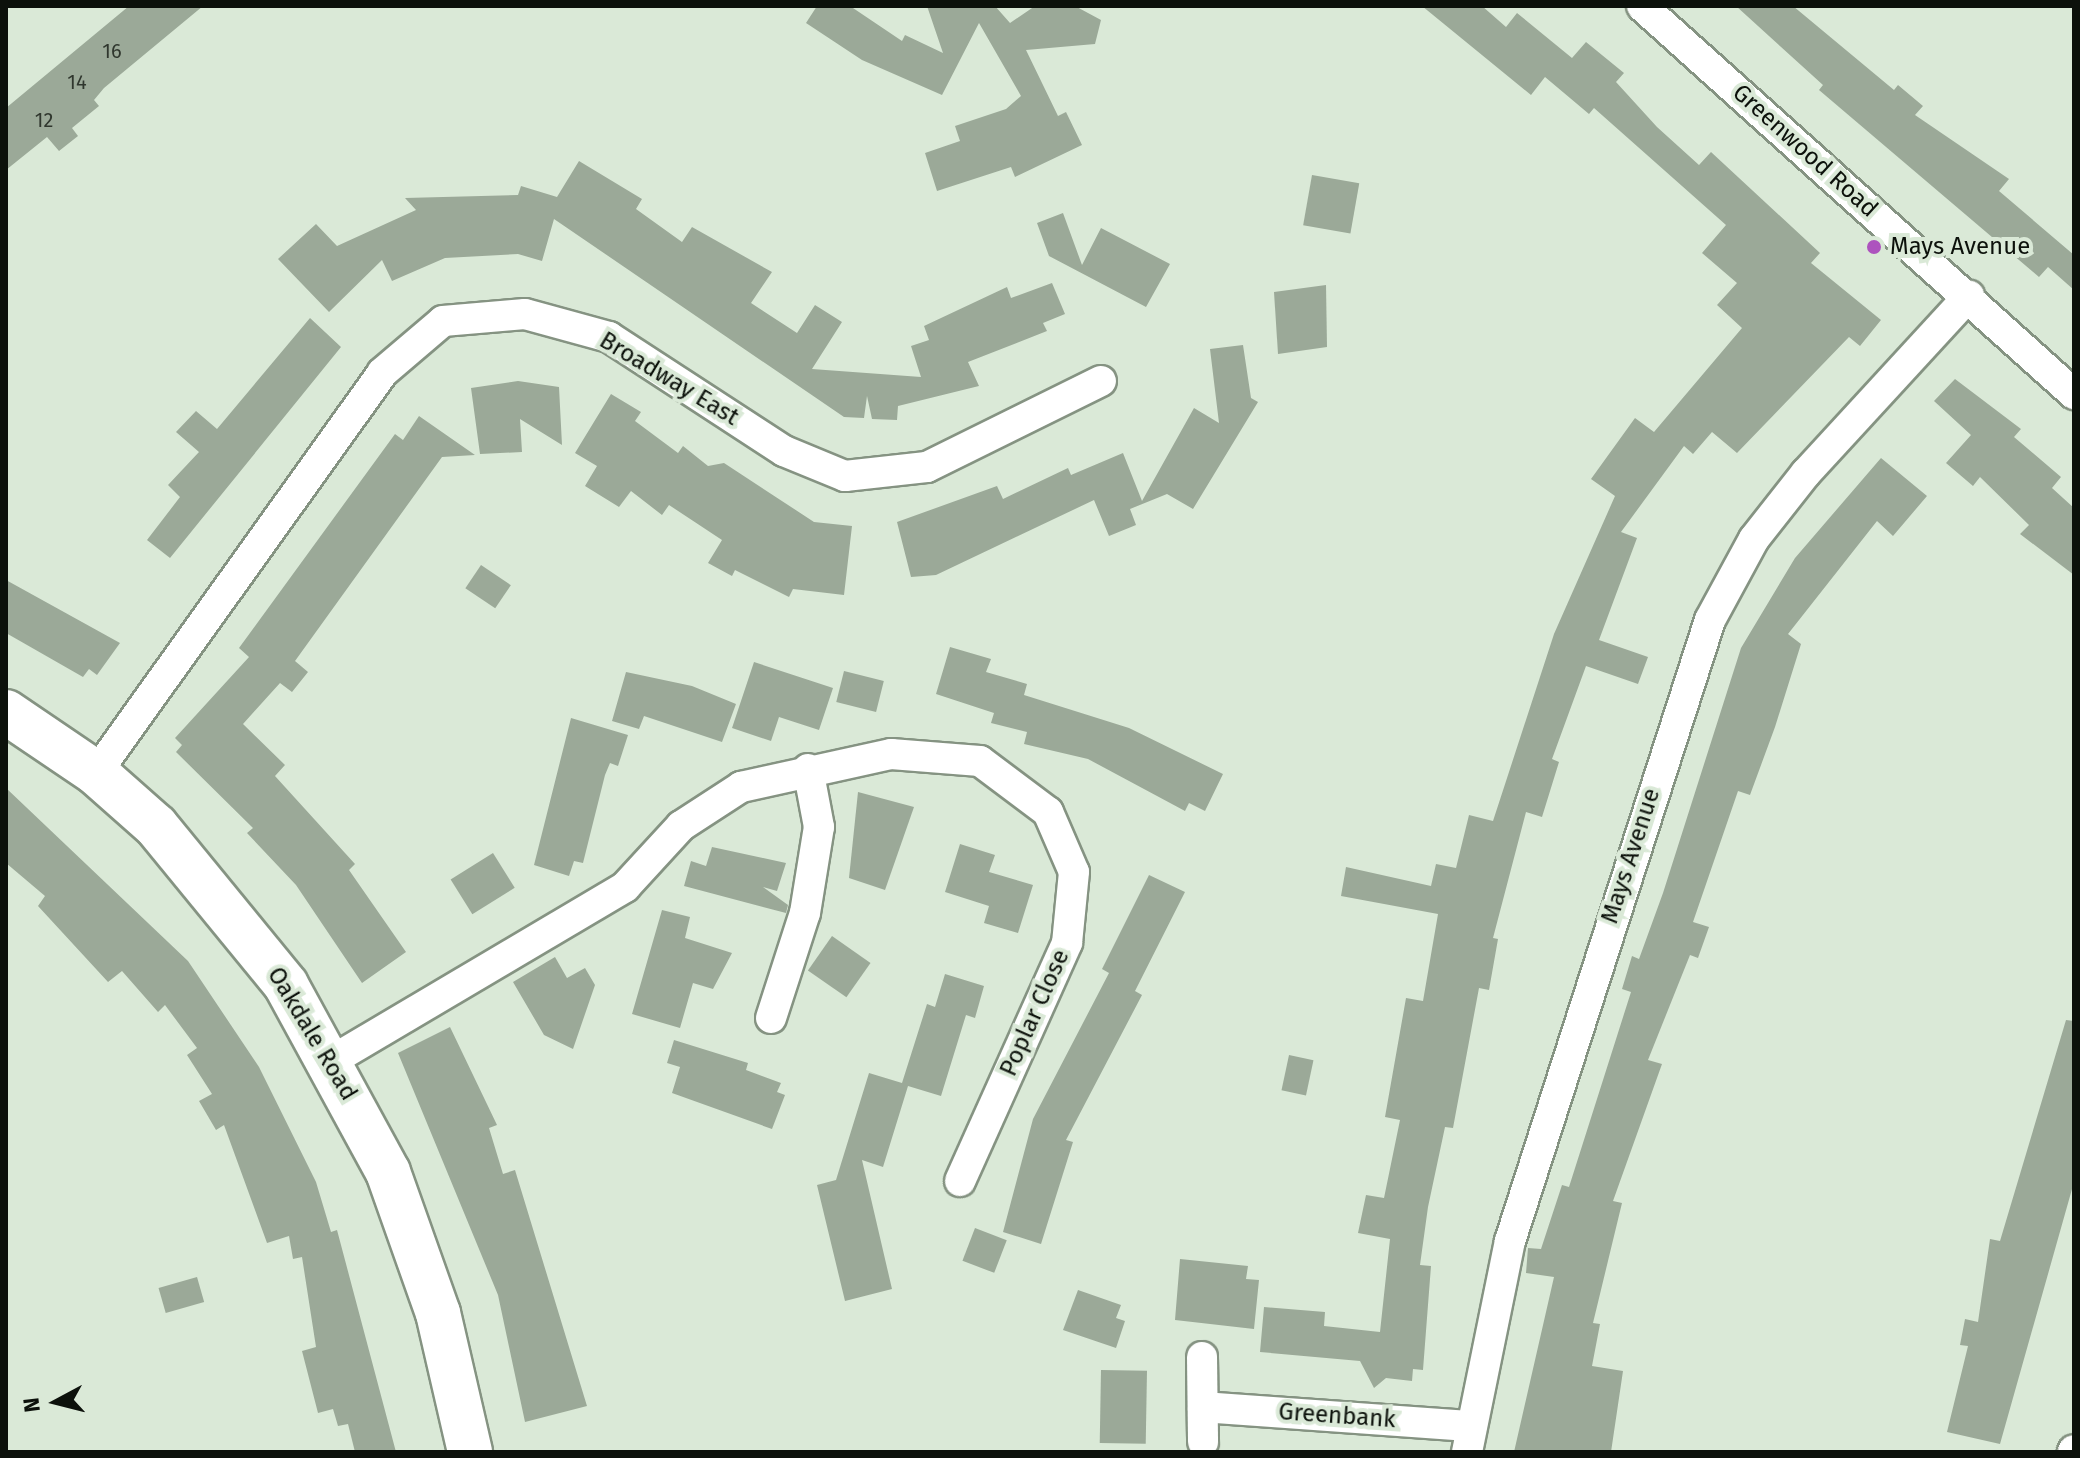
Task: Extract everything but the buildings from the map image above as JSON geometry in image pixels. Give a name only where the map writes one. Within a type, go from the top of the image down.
[{"type":"street","name":"Greenwood Road","points":[[1642,6],[1969,296],[2074,394]]},
{"type":"street","name":"Mays Avenue","points":[[1469,1439],[1510,1241],[1710,620],[1754,539],[1806,473],[1969,296]]},
{"type":"street","name":"Broadway East","points":[[96,773],[382,373],[443,321],[525,314],[609,337],[784,451],[845,476],[927,467],[1101,381]]},
{"type":"street","name":"Oakdale Road","points":[[6,712],[96,773],[156,826],[234,914],[331,1061],[388,1172],[438,1313],[470,1452]]},
{"type":"street","name":"Poplar Close","points":[[331,1061],[625,887],[681,826],[741,787],[808,769],[891,754],[980,761],[1048,812],[1074,872],[1067,943],[960,1181]]},
{"type":"street","points":[[771,1018],[805,913],[819,827],[808,769]]},
{"type":"street","points":[[1202,1357],[1203,1442]]},
{"type":"street","name":"Greenbank","points":[[1203,1407],[1469,1439]]},
{"type":"place","name":"Mays Avenue","points":[[1874,247]]}]
